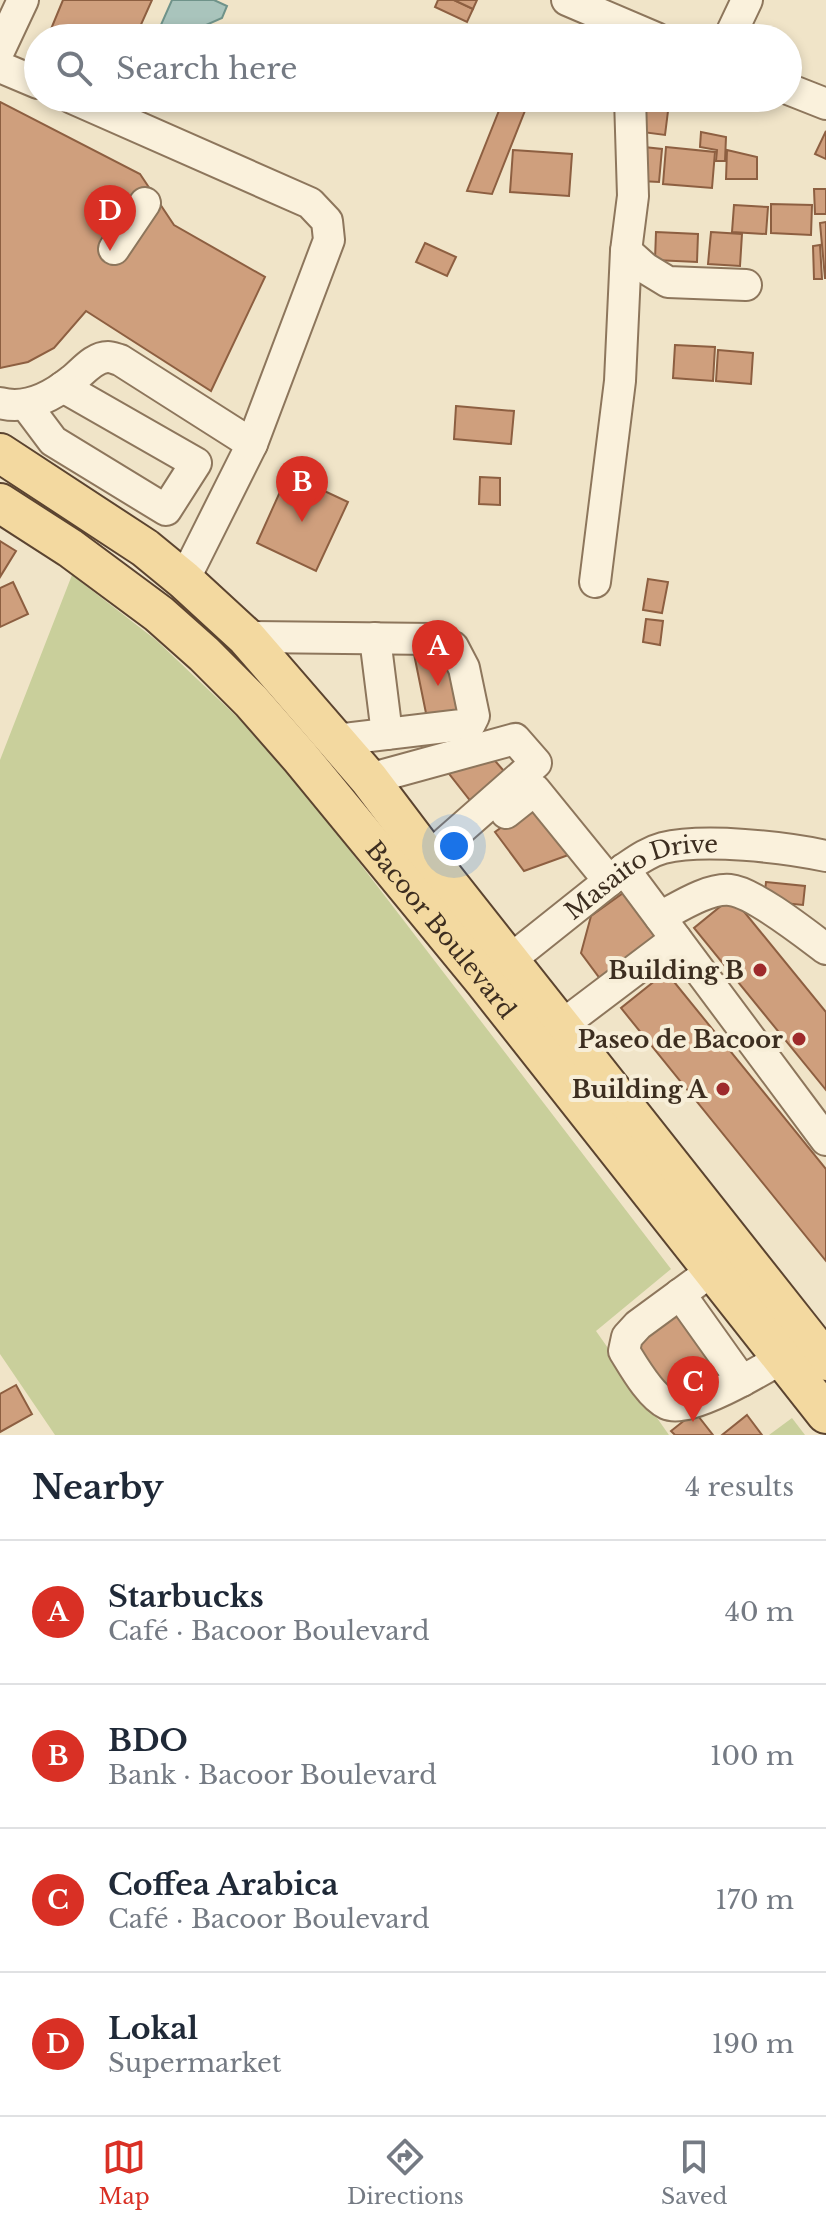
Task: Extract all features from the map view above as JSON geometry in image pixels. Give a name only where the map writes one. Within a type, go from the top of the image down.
[{"type":"main road","name":"Bacoor Boulevard","points":[[0,453],[133,541],[184,580],[246,637],[336,740],[433,863],[497,970],[713,1270],[826,1414]]},
{"type":"main road","name":"Bacoor Boulevard","points":[[0,503],[70,548],[159,614],[251,701],[497,970],[561,1026],[826,1361]]},
{"type":"main road","points":[[159,614],[184,580]]},
{"type":"street","points":[[0,49],[23,0]]},
{"type":"street","points":[[736,24],[747,0]]},
{"type":"street","points":[[583,3],[627,24]]},
{"type":"street","points":[[0,67],[24,77]]},
{"type":"street","points":[[802,95],[826,104]]},
{"type":"street","points":[[104,112],[310,203],[327,221],[329,240],[252,444],[184,580]]},
{"type":"street","points":[[595,582],[620,381],[626,251],[633,196],[630,112]]},
{"type":"street","points":[[114,249],[145,203]]},
{"type":"street","points":[[626,251],[668,282],[746,285]]},
{"type":"street","points":[[0,427],[17,421],[22,410],[63,387],[93,362],[106,357],[120,360],[252,444]]},
{"type":"street","points":[[63,387],[196,463]]},
{"type":"street","points":[[22,410],[53,441],[166,510],[220,424]]},
{"type":"street","points":[[246,637],[434,639],[453,647],[464,668],[474,716],[470,724],[336,740]]},
{"type":"street","points":[[375,638],[387,734]]},
{"type":"street","points":[[369,779],[515,739],[536,763],[433,863]]},
{"type":"street","points":[[433,863],[535,790],[668,928],[826,1140]]},
{"type":"street","name":"Masaito Drive","points":[[497,970],[616,875],[641,857],[659,849],[683,845],[740,846],[826,856]]},
{"type":"street","points":[[561,1026],[702,896],[729,890],[745,895],[791,922],[826,949]]},
{"type":"street","points":[[713,1270],[638,1325],[627,1337],[624,1351],[643,1382],[668,1405],[681,1405],[742,1381],[782,1358]]},
{"type":"street","points":[[680,1294],[742,1381]]},
{"type":"green space","points":[[72,575],[156,640],[276,754],[671,1269],[596,1331],[669,1435],[55,1435],[0,1354],[0,760]]},
{"type":"green space","points":[[792,1418],[805,1435],[769,1435]]},
{"type":"water","points":[[172,0],[214,0],[227,6],[222,18],[208,24],[161,24]]},
{"type":"building","points":[[63,0],[152,0],[141,24],[53,24]]},
{"type":"building","points":[[438,0],[454,0],[473,9],[467,22],[435,7]]},
{"type":"building","points":[[454,0],[477,0],[473,9]]},
{"type":"building","points":[[0,102],[140,174],[174,225],[265,277],[211,391],[86,311],[54,348],[28,362],[0,368]]},
{"type":"building","points":[[498,112],[524,112],[492,194],[467,191]]},
{"type":"building","points":[[644,112],[668,112],[665,135],[642,132]]},
{"type":"building","points":[[826,131],[826,159],[815,154]]},
{"type":"building","points":[[701,132],[726,137],[725,161],[716,161],[717,150],[700,147]]},
{"type":"building","points":[[644,147],[662,149],[659,182],[640,181]]},
{"type":"building","points":[[666,147],[715,152],[712,188],[663,184]]},
{"type":"building","points":[[513,150],[572,154],[569,196],[510,192]]},
{"type":"building","points":[[727,150],[757,157],[757,179],[726,179]]},
{"type":"building","points":[[814,189],[826,189],[826,214],[815,214]]},
{"type":"building","points":[[771,204],[812,205],[811,235],[771,233]]},
{"type":"building","points":[[734,205],[768,207],[766,234],[732,232]]},
{"type":"building","points":[[826,222],[826,278],[825,278],[820,223]]},
{"type":"building","points":[[656,232],[698,234],[697,262],[655,260]]},
{"type":"building","points":[[711,232],[742,234],[740,266],[708,264]]},
{"type":"building","points":[[425,243],[456,257],[447,276],[416,262]]},
{"type":"building","points":[[820,245],[822,279],[814,279],[813,246]]},
{"type":"building","points":[[675,345],[715,347],[713,381],[673,378]]},
{"type":"building","points":[[718,350],[753,353],[751,384],[716,381]]},
{"type":"building","points":[[456,406],[514,411],[511,444],[454,439]]},
{"type":"building","points":[[288,474],[348,502],[316,571],[257,543]]},
{"type":"building","points":[[480,477],[500,478],[500,505],[479,504]]},
{"type":"building","points":[[0,541],[16,551],[0,577]]},
{"type":"building","points":[[648,579],[668,582],[662,613],[643,610]]},
{"type":"building","points":[[13,582],[28,614],[0,627],[0,588]]},
{"type":"building","points":[[646,619],[663,621],[660,645],[643,642]]},
{"type":"building","points":[[448,648],[462,717],[428,723],[414,654]]},
{"type":"building","points":[[489,754],[511,779],[476,808],[439,761]]},
{"type":"building","points":[[536,802],[574,853],[524,871],[495,832]]},
{"type":"building","points":[[766,882],[805,886],[803,905],[764,901]]},
{"type":"building","points":[[626,891],[663,942],[604,984],[581,953],[591,916]]},
{"type":"building","name":"Building B","points":[[732,897],[826,1012],[826,1090],[694,928]]},
{"type":"building","name":"Building A","points":[[666,972],[826,1169],[826,1261],[621,1008]]},
{"type":"building","points":[[677,1310],[721,1367],[673,1404],[629,1346]]},
{"type":"building","points":[[16,1385],[32,1414],[0,1432],[0,1394]]},
{"type":"building","points":[[695,1412],[713,1435],[675,1435],[671,1431]]},
{"type":"building","points":[[747,1415],[762,1435],[722,1435]]},
{"type":"place","name":"Lokal","points":[[110,251]]},
{"type":"place","name":"BDO","points":[[302,522]]},
{"type":"place","name":"Starbucks","points":[[438,686]]},
{"type":"place","name":"Building B","points":[[760,970]]},
{"type":"place","name":"Paseo de Bacoor","points":[[799,1039]]},
{"type":"place","name":"Building A","points":[[723,1089]]},
{"type":"place","name":"Coffea Arabica","points":[[693,1422]]}]
